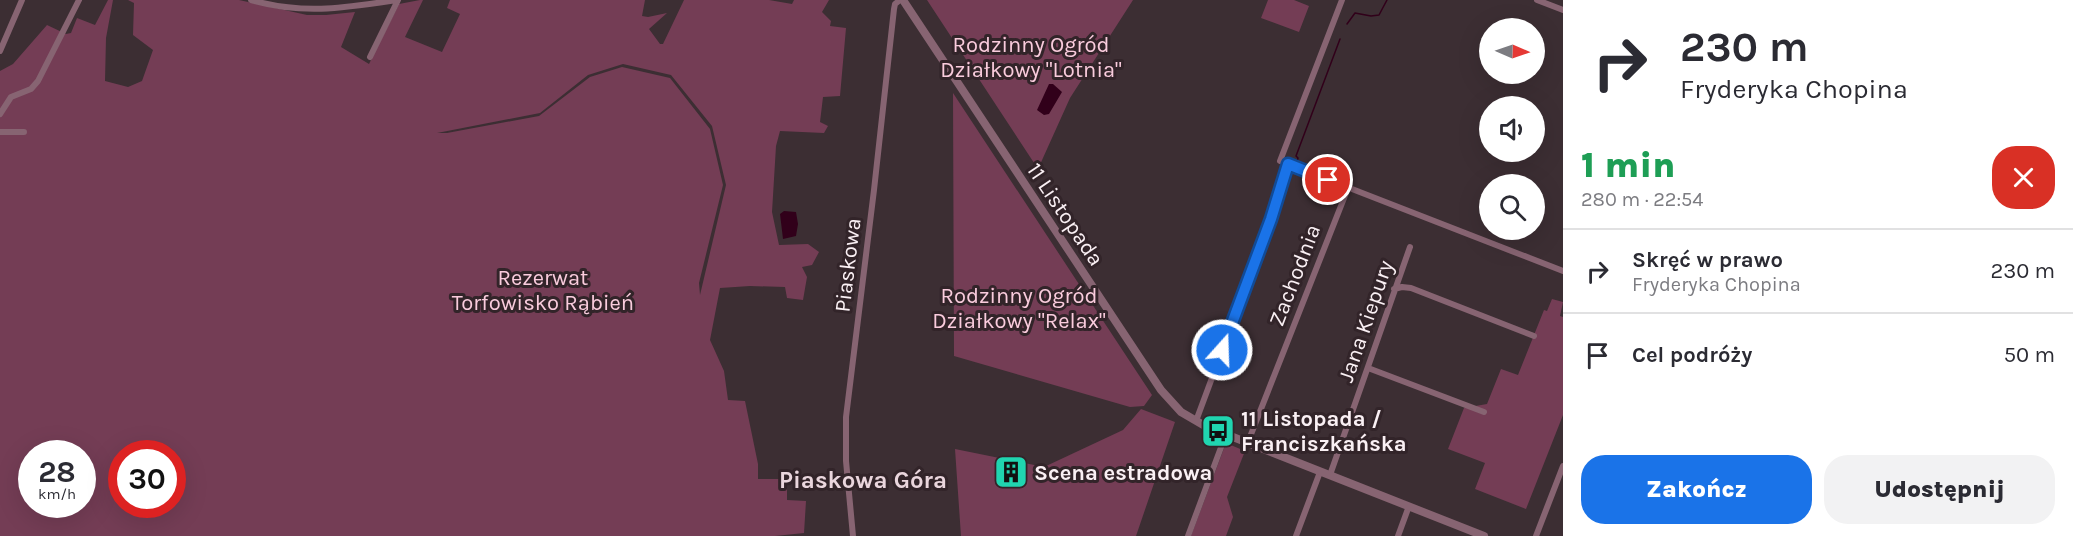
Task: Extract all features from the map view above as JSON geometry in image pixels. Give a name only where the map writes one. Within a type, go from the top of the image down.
[{"type":"street","points":[[0,51],[21,0]]},
{"type":"street","points":[[0,114],[11,97],[31,89],[38,81],[79,0]]},
{"type":"street","points":[[251,0],[313,10],[331,10],[397,0]]},
{"type":"street","points":[[370,57],[397,0]]},
{"type":"street","name":"11 Listopada","points":[[901,0],[1161,390],[1181,412],[1226,434],[1409,506],[1470,533],[1484,536]]},
{"type":"street","name":"Piaskowa","points":[[853,536],[846,461],[846,417],[894,9],[895,4],[901,0]]},
{"type":"street","points":[[1342,0],[1280,161],[1563,271]]},
{"type":"street","points":[[1537,0],[1563,10]]},
{"type":"street","points":[[0,132],[24,132]]},
{"type":"street","points":[[1196,421],[1271,219],[1288,164]]},
{"type":"street","name":"Zachodnia","points":[[1248,442],[1347,188]]},
{"type":"street","name":"Jana Kiepury","points":[[1330,475],[1410,247]]},
{"type":"street","points":[[1394,289],[1411,288],[1534,336]]},
{"type":"street","points":[[1368,368],[1484,411]]},
{"type":"street","points":[[1188,536],[1226,434]]},
{"type":"street","points":[[1536,536],[1563,466]]},
{"type":"street","points":[[1296,536],[1320,472]]},
{"type":"street","points":[[1398,536],[1409,506]]},
{"type":"green space","name":"Rezerwat Torfowisko Rąbień","points":[[108,0],[113,0],[106,38],[105,81],[128,87],[142,81],[153,50],[133,35],[134,3],[128,0],[239,0],[307,15],[355,12],[341,47],[369,64],[399,4],[420,0],[423,0],[405,37],[442,52],[460,14],[447,8],[450,0],[645,0],[642,16],[667,13],[649,29],[660,44],[663,44],[684,0],[769,0],[792,4],[794,0],[829,0],[822,12],[831,21],[830,26],[846,28],[840,96],[823,97],[820,122],[828,126],[824,133],[780,131],[776,146],[772,212],[779,245],[808,244],[819,252],[812,265],[802,267],[807,277],[803,300],[787,298],[785,287],[720,288],[710,340],[724,371],[728,400],[745,401],[758,464],[758,479],[787,479],[787,500],[806,501],[804,533],[775,536],[0,536],[0,71],[13,64],[47,25],[66,34],[71,33],[77,18],[95,25]],"holes":[[[623,64],[671,75],[712,126],[726,185],[700,295],[699,283],[723,185],[710,129],[670,78],[622,67],[590,77],[539,116],[437,133],[540,113],[588,75]]]},
{"type":"green space","name":"Rodzinny Ogród Działkowy \"Lotnia\"","points":[[927,0],[1133,0],[1070,98],[1038,169]]},
{"type":"green space","points":[[1268,0],[1294,0],[1309,6],[1299,32],[1261,18]]},
{"type":"green space","name":"Rodzinny Ogród Działkowy \"Relax\"","points":[[953,93],[1152,395],[1144,406],[1130,407],[954,356]]},
{"type":"green space","points":[[1552,299],[1563,302],[1560,316],[1563,317],[1563,415],[1526,509],[1475,489],[1485,463],[1448,449],[1464,408],[1487,404],[1501,369],[1518,375],[1544,310],[1547,311]]},
{"type":"green space","points":[[1141,409],[1175,422],[1136,536],[961,536],[955,449],[1044,467],[1123,430]]},
{"type":"green space","points":[[1226,443],[1245,451],[1227,497],[1233,517],[1226,536],[1191,536]]},
{"type":"shaded area","points":[[1049,84],[1053,84],[1062,92],[1049,114],[1044,115],[1037,110]]},
{"type":"shaded area","points":[[784,211],[796,212],[798,224],[796,236],[783,239],[780,214]]},
{"type":"waterway","points":[[1347,24],[1355,13],[1379,15],[1387,0]]},
{"type":"waterway","points":[[1296,164],[1298,158],[1296,156],[1340,39]]},
{"type":"waterway","points":[[1285,183],[1288,175]]},
{"type":"place","name":"11 Listopada / Franciszkańska","points":[[1218,431]]},
{"type":"place","name":"Scena estradowa","points":[[1011,472]]},
{"type":"district","name":"Piaskowa Góra","points":[[863,480]]},
{"type":"route","points":[[1222,350],[1271,219],[1288,164],[1328,180]]}]
